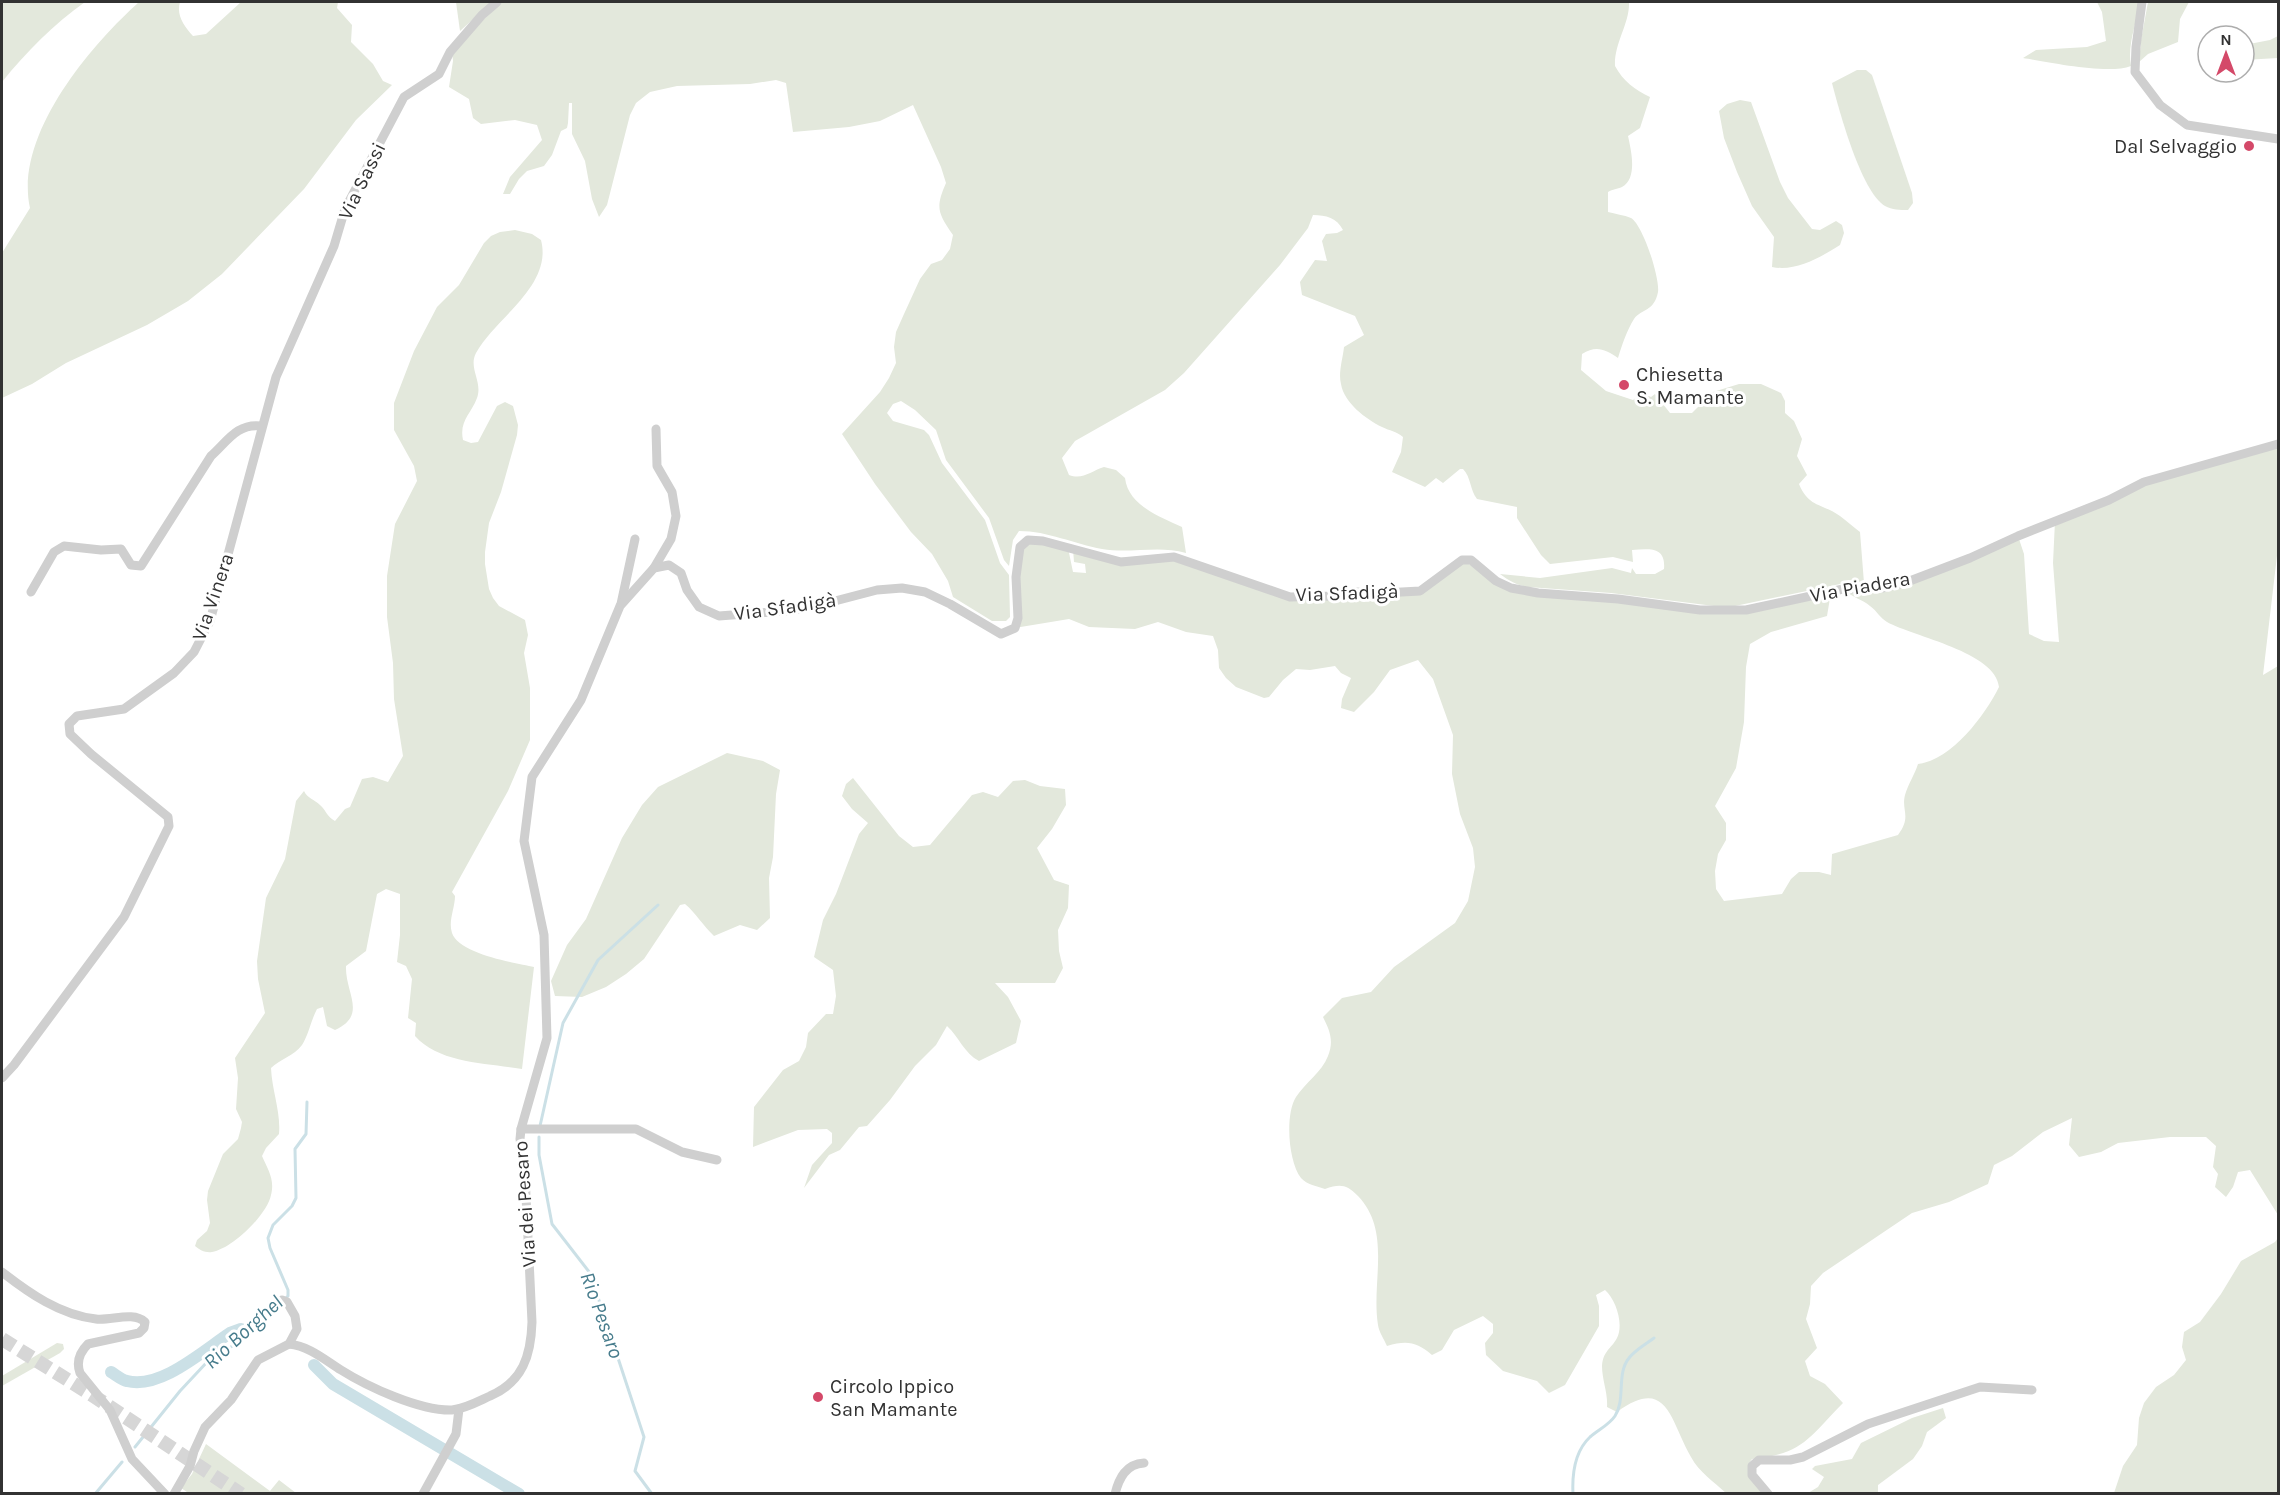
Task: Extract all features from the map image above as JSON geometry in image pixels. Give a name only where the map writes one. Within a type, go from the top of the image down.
[{"type":"street","name":"Via Sassi","points":[[261,426],[276,378],[334,246],[345,208],[404,97],[440,74],[450,52],[497,2]]},
{"type":"street","points":[[2142,2],[2135,72],[2160,105],[2187,125],[2239,135],[2278,139]]},
{"type":"street","points":[[31,592],[54,552],[63,546],[101,550],[121,549],[131,565],[141,566],[211,456],[225,444],[232,434],[242,428],[252,425],[261,426]]},
{"type":"street","name":"Via Vinera","points":[[2,1078],[124,917],[169,826],[168,817],[99,761],[70,734],[69,724],[77,716],[124,709],[174,673],[194,651],[210,621],[261,426]]},
{"type":"street","points":[[620,606],[654,568],[671,539],[676,516],[672,492],[657,466],[656,429]]},
{"type":"street","name":"Via Piadera","points":[[1436,579],[1462,560],[1471,560],[1496,580],[1511,588],[1700,610],[1746,610],[1843,590],[1882,588],[1907,582],[2109,500],[2144,482],[2278,444]]},
{"type":"street","points":[[521,1129],[548,1038],[544,935],[524,841],[532,777],[581,700],[620,606],[635,539]]},
{"type":"street","name":"Via Sfadigà","points":[[654,568],[669,565],[681,573],[687,590],[699,607],[719,616],[784,611],[878,590],[902,588],[925,592],[1001,634],[1015,628],[1018,618],[1017,563],[1020,547],[1028,540],[1043,541],[1121,562],[1174,557],[1290,597],[1332,596],[1356,592],[1420,591],[1436,579]]},
{"type":"street","name":"Via dei Pesaro","points":[[459,1409],[500,1392],[513,1382],[527,1357],[531,1339],[525,1175],[520,1145],[521,1129],[636,1129],[682,1152],[717,1160]]},
{"type":"street","points":[[2,1272],[54,1308],[96,1319],[131,1316],[140,1317],[145,1322],[144,1328],[139,1333],[88,1344],[83,1349],[77,1365],[80,1373],[110,1410],[132,1459],[165,1494]]},
{"type":"street","points":[[284,1301],[295,1316],[297,1329],[289,1344]]},
{"type":"street","points":[[174,1494],[190,1466],[205,1427],[231,1400],[258,1360],[289,1344],[299,1345],[317,1354],[357,1379],[391,1395],[429,1407],[459,1409],[459,1426],[423,1494]]},
{"type":"street","points":[[1768,1494],[1752,1475],[1752,1466],[1758,1460],[1790,1460],[1803,1457],[1868,1424],[1980,1387],[2032,1390]]},
{"type":"street","points":[[1115,1494],[1118,1483],[1128,1468],[1144,1463]]},
{"type":"shaded area","points":[[2,2],[85,2],[41,39],[2,82]]},
{"type":"shaded area","points":[[139,2],[180,2],[180,16],[193,36],[206,34],[241,2],[338,2],[337,8],[352,25],[351,42],[373,64],[383,81],[392,85],[356,120],[304,189],[222,274],[188,301],[147,325],[66,363],[32,384],[2,398],[2,253],[30,208],[28,180],[33,152],[44,123],[78,68]]},
{"type":"shaded area","points":[[456,2],[492,2],[460,31]]},
{"type":"shaded area","points":[[502,2],[1629,2],[1615,66],[1630,84],[1650,97],[1640,128],[1628,136],[1632,163],[1630,177],[1622,187],[1608,192],[1608,212],[1631,218],[1641,231],[1650,252],[1658,292],[1654,303],[1634,319],[1618,358],[1605,350],[1592,350],[1582,354],[1581,370],[1606,391],[1633,400],[1642,393],[1651,397],[1655,394],[1670,413],[1692,413],[1713,392],[1739,384],[1761,384],[1781,393],[1785,401],[1785,413],[1794,421],[1802,439],[1797,456],[1807,475],[1799,484],[1812,501],[1840,516],[1860,532],[1864,583],[1845,583],[1735,606],[1714,606],[1611,593],[1528,587],[1507,579],[1500,574],[1540,578],[1612,568],[1631,573],[1632,568],[1636,574],[1655,574],[1664,569],[1664,562],[1662,556],[1655,550],[1644,549],[1632,550],[1633,562],[1613,557],[1550,564],[1541,555],[1517,518],[1517,507],[1477,499],[1463,469],[1443,483],[1436,478],[1425,487],[1392,472],[1401,452],[1403,437],[1376,424],[1357,410],[1346,398],[1340,380],[1344,347],[1364,335],[1355,316],[1302,295],[1300,282],[1315,260],[1327,261],[1322,241],[1326,234],[1343,230],[1331,218],[1313,215],[1308,228],[1280,265],[1184,373],[1165,390],[1075,441],[1062,458],[1069,475],[1083,476],[1104,467],[1116,470],[1125,478],[1132,496],[1139,503],[1146,509],[1182,527],[1186,553],[1165,550],[1102,549],[1051,535],[1019,531],[1013,540],[1009,566],[1004,560],[989,518],[946,460],[936,430],[915,410],[901,401],[893,404],[887,413],[893,421],[924,430],[929,435],[942,463],[985,520],[1000,563],[1009,575],[1010,617],[1006,621],[992,621],[953,597],[948,581],[932,554],[911,532],[875,484],[842,434],[880,392],[889,378],[896,363],[894,347],[896,332],[920,279],[931,264],[942,260],[950,249],[953,235],[941,215],[939,205],[946,183],[913,105],[880,121],[849,127],[793,132],[786,83],[776,80],[750,84],[677,86],[650,92],[636,103],[630,115],[607,205],[599,217],[592,199],[585,161],[572,134],[572,103],[569,103],[567,128],[561,131],[552,155],[544,166],[527,171],[510,194],[503,194],[510,177],[542,140],[537,125],[515,120],[481,124],[473,118],[469,99],[449,87],[453,61],[452,50]]},
{"type":"shaded area","points":[[2097,2],[2140,2],[2131,41],[2131,66],[2093,68],[2023,58],[2036,50],[2087,47],[2106,41],[2102,12]]},
{"type":"shaded area","points":[[2148,2],[2189,2],[2180,19],[2178,42],[2148,54],[2139,62],[2141,40]]},
{"type":"shaded area","points":[[2278,36],[2278,58],[2256,59],[2256,43]]},
{"type":"shaded area","points":[[1857,70],[1866,70],[1872,75],[1912,193],[1913,203],[1908,210],[1896,210],[1885,206],[1876,198],[1852,149],[1832,83]]},
{"type":"shaded area","points":[[1740,100],[1751,102],[1780,182],[1788,198],[1812,229],[1820,230],[1836,221],[1842,225],[1844,233],[1840,245],[1816,259],[1790,267],[1772,267],[1774,237],[1752,206],[1724,138],[1719,111],[1727,104]]},
{"type":"shaded area","points":[[515,230],[532,234],[541,240],[542,257],[539,272],[531,287],[476,353],[474,364],[478,386],[477,398],[464,423],[462,433],[463,440],[471,443],[478,442],[497,406],[505,402],[513,406],[518,425],[517,435],[501,492],[489,523],[485,564],[489,589],[493,598],[499,606],[525,620],[528,635],[524,653],[530,688],[530,740],[508,791],[452,892],[455,896],[451,924],[452,933],[465,947],[488,956],[534,967],[522,1069],[451,1057],[425,1045],[415,1036],[416,1023],[408,1018],[412,979],[406,966],[397,962],[400,935],[400,894],[386,889],[377,894],[366,951],[346,966],[353,1010],[350,1017],[345,1024],[335,1030],[327,1026],[323,1007],[317,1009],[302,1045],[271,1068],[278,1110],[279,1134],[262,1156],[272,1184],[268,1203],[256,1221],[229,1245],[220,1250],[205,1252],[195,1246],[197,1240],[207,1231],[210,1223],[208,1191],[223,1154],[238,1139],[242,1122],[236,1109],[238,1078],[235,1058],[265,1013],[257,961],[266,898],[285,859],[296,801],[304,791],[335,821],[345,809],[350,807],[362,779],[373,777],[388,782],[403,756],[394,699],[393,663],[387,617],[387,576],[395,524],[417,481],[414,466],[394,430],[394,403],[414,351],[437,307],[459,285],[484,243],[491,236]]},
{"type":"shaded area","points":[[2278,443],[2278,547],[2263,675],[2278,666],[2278,1215],[2250,1170],[2238,1172],[2233,1187],[2226,1197],[2215,1187],[2218,1174],[2213,1167],[2216,1146],[2206,1137],[2170,1137],[2118,1143],[2101,1152],[2079,1157],[2069,1145],[2072,1118],[2043,1132],[2012,1156],[1994,1165],[1988,1184],[1949,1202],[1912,1213],[1823,1273],[1811,1286],[1806,1319],[1817,1348],[1805,1361],[1810,1376],[1825,1384],[1843,1403],[1813,1434],[1795,1448],[1769,1457],[1752,1459],[1749,1463],[1766,1493],[1726,1493],[1694,1462],[1672,1417],[1657,1400],[1647,1398],[1634,1402],[1617,1412],[1607,1407],[1602,1366],[1606,1353],[1617,1338],[1620,1326],[1615,1306],[1605,1290],[1596,1295],[1599,1306],[1599,1326],[1565,1385],[1549,1393],[1537,1381],[1503,1371],[1486,1355],[1485,1343],[1493,1333],[1493,1324],[1483,1316],[1454,1330],[1442,1350],[1432,1355],[1411,1343],[1387,1346],[1378,1325],[1377,1241],[1368,1210],[1358,1196],[1346,1187],[1335,1186],[1325,1189],[1303,1180],[1293,1161],[1290,1114],[1296,1097],[1322,1067],[1331,1046],[1328,1027],[1323,1017],[1342,998],[1371,992],[1394,967],[1455,923],[1468,901],[1475,867],[1473,848],[1460,814],[1452,774],[1453,735],[1433,679],[1418,660],[1390,670],[1374,692],[1354,712],[1341,708],[1342,699],[1351,678],[1341,673],[1335,666],[1310,670],[1296,669],[1269,697],[1264,698],[1236,687],[1226,678],[1219,668],[1218,650],[1213,636],[1186,632],[1158,622],[1135,629],[1089,627],[1069,619],[1015,628],[1017,563],[1028,540],[1068,548],[1073,572],[1086,573],[1085,564],[1074,562],[1073,549],[1113,558],[1162,556],[1280,593],[1412,594],[1462,560],[1502,584],[1713,612],[1831,592],[1827,616],[1771,632],[1750,644],[1746,667],[1744,722],[1736,768],[1715,806],[1726,823],[1726,840],[1718,854],[1715,871],[1716,889],[1724,901],[1782,894],[1791,879],[1799,872],[1819,872],[1831,875],[1832,854],[1898,835],[1905,818],[1905,795],[1918,764],[1931,761],[1955,745],[1976,723],[1999,687],[1994,675],[1984,664],[1952,647],[1887,622],[1867,604],[1843,589],[1882,588],[2018,536],[2024,554],[2029,634],[2044,641],[2059,642],[2053,563],[2055,521],[2132,487]]},
{"type":"shaded area","points":[[727,753],[763,761],[780,770],[776,794],[773,857],[769,878],[770,918],[757,930],[740,925],[714,936],[685,904],[680,905],[644,959],[626,974],[606,987],[582,997],[555,996],[551,981],[567,945],[586,919],[622,838],[642,805],[658,787]]},
{"type":"shaded area","points":[[853,778],[899,836],[913,847],[930,845],[972,795],[983,792],[998,797],[1013,781],[1025,780],[1040,786],[1065,789],[1066,805],[1052,829],[1037,848],[1054,880],[1069,885],[1068,908],[1058,930],[1063,968],[1055,983],[995,983],[1008,997],[1021,1021],[1016,1043],[979,1061],[969,1054],[947,1026],[936,1045],[915,1066],[890,1100],[867,1126],[859,1127],[840,1150],[829,1155],[804,1188],[812,1165],[832,1143],[832,1133],[827,1129],[798,1130],[753,1147],[754,1107],[783,1070],[799,1061],[806,1047],[808,1033],[826,1014],[833,1014],[836,996],[833,970],[814,957],[823,920],[836,894],[859,834],[868,823],[852,809],[842,796],[846,784]]},
{"type":"shaded area","points":[[2278,1238],[2278,1493],[2114,1493],[2123,1466],[2137,1445],[2139,1418],[2144,1403],[2156,1387],[2174,1375],[2186,1360],[2182,1347],[2184,1332],[2200,1322],[2221,1294],[2241,1261],[2275,1242]]},
{"type":"shaded area","points":[[57,1343],[63,1344],[64,1349],[60,1353],[2,1386],[2,1376]]},
{"type":"shaded area","points":[[1943,1408],[1946,1418],[1927,1432],[1922,1446],[1913,1459],[1878,1485],[1878,1493],[1808,1493],[1818,1487],[1824,1477],[1812,1469],[1815,1466],[1852,1459],[1861,1443],[1912,1418]]},
{"type":"shaded area","points":[[206,1444],[270,1491],[279,1480],[296,1493],[190,1494],[181,1488],[192,1474]]},
{"type":"waterway","name":"Rio Pesaro","points":[[540,1126],[563,1023],[598,960],[658,905]]},
{"type":"waterway","name":"Rio Borghel","points":[[135,1447],[180,1391],[208,1361],[234,1345],[288,1296],[288,1290],[268,1238],[273,1225],[292,1206],[296,1198],[295,1149],[306,1134],[307,1102]]},
{"type":"waterway","name":"Rio Pesaro","points":[[539,1137],[539,1155],[552,1224],[590,1273],[644,1437],[635,1471],[652,1494]]},
{"type":"waterway","points":[[111,1372],[127,1381],[153,1380],[181,1367],[230,1333],[241,1329]]},
{"type":"waterway","points":[[1573,1494],[1574,1471],[1581,1449],[1590,1437],[1607,1425],[1618,1409],[1625,1364],[1634,1352],[1654,1338]]},
{"type":"waterway","points":[[314,1365],[333,1384],[519,1494]]},
{"type":"waterway","name":"Rio Borghel","points":[[95,1494],[122,1462]]},
{"type":"tunnel","points":[[2,1339],[92,1395],[241,1494]]},
{"type":"place","name":"Dal Selvaggio","points":[[2249,146]]},
{"type":"place","name":"Chiesetta S. Mamante","points":[[1624,385]]},
{"type":"place","name":"Circolo Ippico San Mamante","points":[[818,1397]]}]
